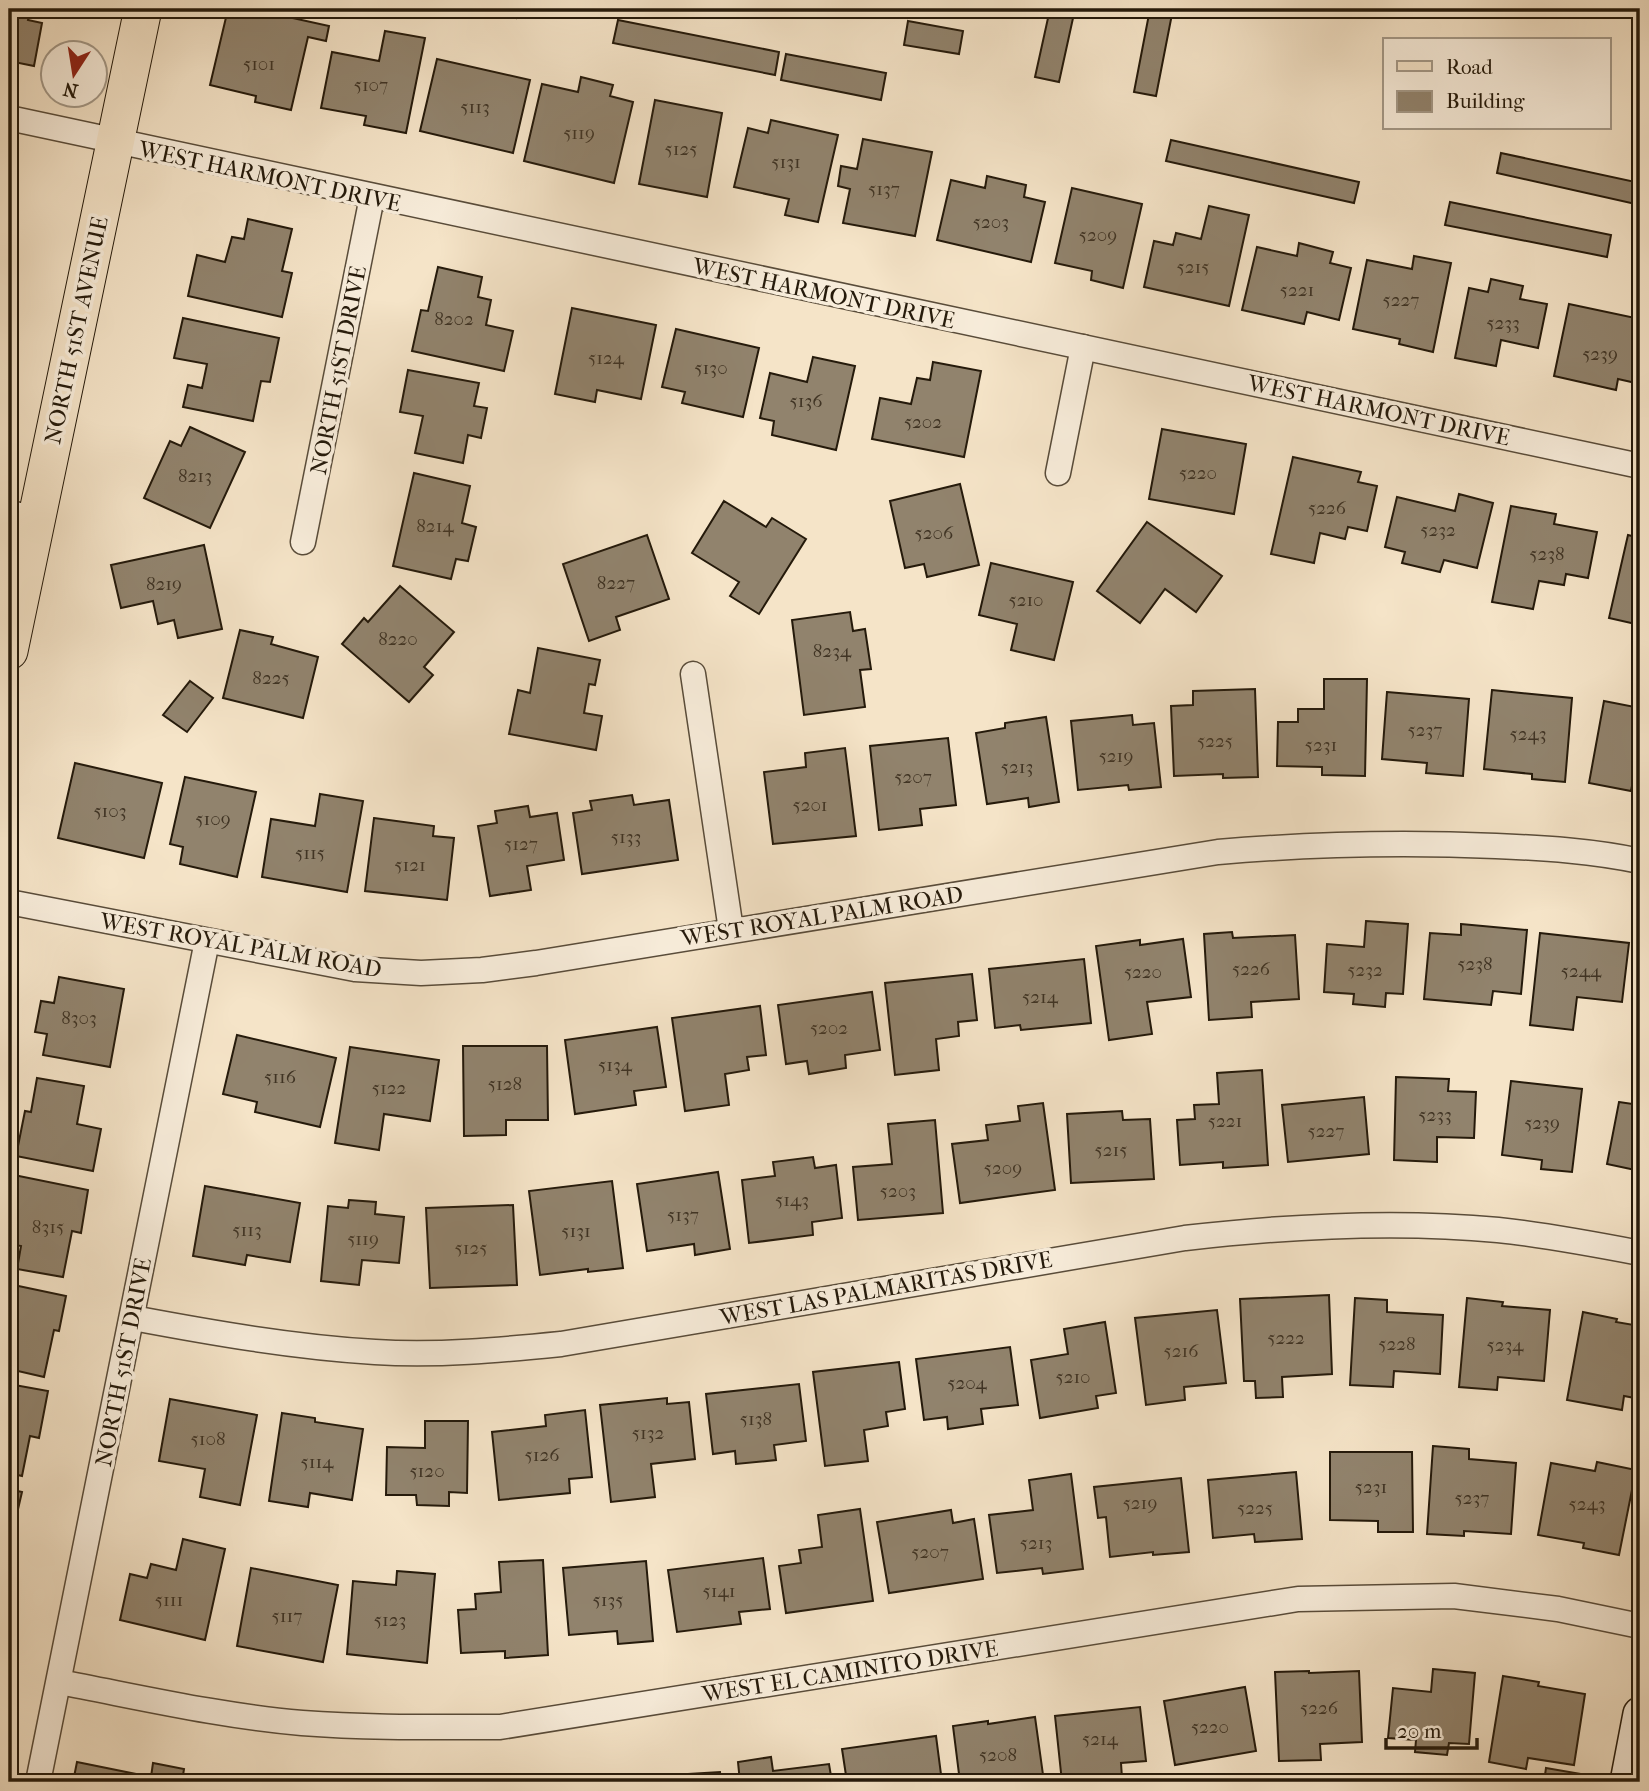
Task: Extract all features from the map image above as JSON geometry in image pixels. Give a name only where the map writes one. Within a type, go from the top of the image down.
[{"type":"main road","name":"NORTH 51ST AVENUE","points":[[9,651],[23,515],[114,143],[143,9]]},
{"type":"street","name":"WEST HARMONT DRIVE","points":[[9,118],[114,143],[1640,466]]},
{"type":"street","name":"NORTH 51ST DRIVE","points":[[303,542],[372,197]]},
{"type":"street","points":[[1058,473],[1083,348]]},
{"type":"street","points":[[694,674],[731,930]]},
{"type":"street","name":"WEST ROYAL PALM ROAD","points":[[9,902],[355,969],[421,973],[482,970],[536,963],[1218,852],[1298,845],[1447,844],[1585,852],[1640,861]]},
{"type":"street","name":"NORTH 51ST DRIVE","points":[[38,1782],[207,941]]},
{"type":"street","name":"WEST LAS PALMARITAS DRIVE","points":[[132,1318],[263,1341],[308,1346],[377,1352],[474,1351],[562,1344],[1185,1238],[1254,1230],[1316,1226],[1433,1226],[1549,1236],[1640,1253]]},
{"type":"street","name":"WEST EL CAMINITO DRIVE","points":[[59,1682],[300,1723],[375,1727],[500,1727],[1298,1599],[1454,1596],[1558,1609],[1640,1626]]},
{"type":"street","points":[[1627,1782],[1640,1714]]},
{"type":"building","points":[[9,9],[31,9],[28,20],[42,23],[34,66],[9,61]]},
{"type":"building","points":[[228,9],[252,9],[329,26],[326,41],[308,37],[291,110],[255,102],[256,96],[210,85]]},
{"type":"building","points":[[470,9],[518,9],[516,18]]},
{"type":"building","points":[[836,9],[862,9],[861,14]]},
{"type":"building","points":[[936,9],[969,9],[967,16]]},
{"type":"building","points":[[1050,9],[1075,9],[1059,82],[1035,77]]},
{"type":"building","points":[[1150,9],[1173,9],[1156,96],[1134,92]]},
{"type":"building","points":[[618,20],[779,52],[775,75],[613,43]]},
{"type":"building","points":[[908,21],[963,31],[959,54],[904,45]]},
{"type":"building","points":[[385,31],[425,38],[406,133],[364,125],[366,116],[321,108],[332,52],[379,61]]},
{"type":"building","points":[[786,54],[886,73],[881,100],[781,80]]},
{"type":"building","points":[[437,59],[530,80],[513,153],[420,131]]},
{"type":"building","points":[[581,77],[613,85],[610,96],[633,102],[614,183],[524,161],[542,84],[578,92]]},
{"type":"building","points":[[655,100],[722,113],[707,197],[639,184]]},
{"type":"building","points":[[771,120],[838,135],[818,222],[785,215],[789,199],[734,187],[748,128],[768,133]]},
{"type":"building","points":[[863,139],[932,152],[915,236],[843,223],[850,189],[838,186],[841,166],[857,169]]},
{"type":"building","points":[[1171,140],[1359,182],[1354,203],[1166,161]]},
{"type":"building","points":[[1501,153],[1640,183],[1640,205],[1497,173]]},
{"type":"building","points":[[987,176],[1026,185],[1024,197],[1045,202],[1031,262],[937,240],[951,180],[985,188]]},
{"type":"building","points":[[1072,188],[1142,204],[1123,288],[1091,280],[1092,271],[1055,263]]},
{"type":"building","points":[[1450,202],[1611,235],[1607,257],[1445,225]]},
{"type":"building","points":[[1209,206],[1249,215],[1229,306],[1144,287],[1154,241],[1173,245],[1176,233],[1201,239]]},
{"type":"building","points":[[248,219],[292,229],[282,271],[292,273],[282,317],[188,296],[197,255],[225,262],[232,237],[244,239]]},
{"type":"building","points":[[1299,243],[1333,252],[1330,263],[1351,268],[1339,320],[1307,312],[1304,324],[1242,310],[1257,247],[1297,256]]},
{"type":"building","points":[[1414,256],[1451,263],[1433,352],[1399,344],[1400,339],[1353,329],[1367,260],[1412,269]]},
{"type":"building","points":[[438,267],[482,277],[478,297],[491,300],[486,325],[513,331],[504,371],[412,351],[421,310],[428,311]]},
{"type":"building","points":[[1491,279],[1523,286],[1520,299],[1547,304],[1538,348],[1501,340],[1496,366],[1455,358],[1469,288],[1488,292]]},
{"type":"building","points":[[1569,304],[1640,319],[1640,384],[1618,379],[1616,390],[1554,376]]},
{"type":"building","points":[[572,308],[656,325],[641,399],[597,390],[595,402],[555,394]]},
{"type":"building","points":[[183,318],[279,338],[270,382],[261,381],[253,421],[183,407],[188,385],[202,388],[207,364],[174,358]]},
{"type":"building","points":[[676,329],[759,348],[743,417],[682,403],[685,392],[662,387]]},
{"type":"building","points":[[813,357],[855,366],[836,450],[772,435],[774,421],[760,418],[770,373],[807,382]]},
{"type":"building","points":[[933,362],[981,371],[964,457],[872,439],[880,398],[911,404],[917,378],[930,380]]},
{"type":"building","points":[[408,370],[479,383],[474,406],[487,408],[481,438],[468,435],[463,463],[415,453],[423,416],[400,412]]},
{"type":"building","points":[[190,427],[245,452],[210,528],[144,498],[170,441],[181,446]]},
{"type":"building","points":[[1162,429],[1246,444],[1234,514],[1149,499]]},
{"type":"building","points":[[1293,457],[1361,472],[1358,482],[1377,486],[1367,531],[1348,527],[1345,539],[1320,533],[1314,563],[1271,554]]},
{"type":"building","points":[[414,473],[470,486],[462,523],[476,527],[468,561],[456,559],[451,579],[393,566]]},
{"type":"building","points":[[960,484],[979,565],[927,577],[924,564],[905,568],[890,501]]},
{"type":"building","points":[[1459,494],[1493,503],[1477,568],[1444,560],[1440,572],[1402,563],[1405,552],[1385,547],[1397,497],[1455,511]]},
{"type":"building","points":[[724,501],[766,527],[772,518],[806,539],[759,614],[730,596],[739,582],[692,553]]},
{"type":"building","points":[[1511,506],[1556,514],[1554,524],[1597,532],[1588,578],[1566,574],[1564,585],[1539,581],[1533,609],[1492,602]]},
{"type":"building","points":[[1147,522],[1222,576],[1196,612],[1165,589],[1140,623],[1097,591]]},
{"type":"building","points":[[647,535],[669,599],[616,617],[620,630],[589,641],[563,564]]},
{"type":"building","points":[[1628,535],[1640,538],[1640,625],[1609,618]]},
{"type":"building","points":[[204,545],[222,629],[178,638],[174,620],[158,624],[153,601],[121,608],[111,565]]},
{"type":"building","points":[[991,563],[1073,582],[1054,660],[1011,650],[1017,624],[979,615]]},
{"type":"building","points":[[400,586],[454,632],[424,667],[433,675],[409,702],[342,644],[364,618],[368,622]]},
{"type":"building","points":[[850,612],[853,631],[865,629],[871,669],[860,670],[865,707],[804,715],[792,620]]},
{"type":"building","points":[[240,630],[273,637],[271,644],[318,657],[303,718],[223,698]]},
{"type":"building","points":[[538,648],[600,660],[595,685],[589,684],[584,713],[602,716],[596,750],[509,734],[518,690],[530,693]]},
{"type":"building","points":[[1324,679],[1367,679],[1365,776],[1322,775],[1322,767],[1277,766],[1278,722],[1298,722],[1298,709],[1324,709]]},
{"type":"building","points":[[190,681],[213,698],[187,732],[163,715]]},
{"type":"building","points":[[1255,689],[1258,777],[1223,778],[1223,774],[1174,776],[1171,706],[1193,705],[1193,691]]},
{"type":"building","points":[[1492,690],[1572,698],[1565,782],[1532,779],[1532,774],[1484,769]]},
{"type":"building","points":[[1387,692],[1469,699],[1463,776],[1426,773],[1427,763],[1382,759]]},
{"type":"building","points":[[1604,701],[1640,708],[1640,767],[1636,766],[1631,791],[1589,783]]},
{"type":"building","points":[[1132,715],[1133,725],[1154,723],[1161,787],[1129,790],[1128,785],[1078,790],[1071,721]]},
{"type":"building","points":[[1046,717],[1059,802],[1029,807],[1028,798],[987,804],[976,733],[1005,728],[1005,723]]},
{"type":"building","points":[[948,738],[956,805],[920,809],[922,825],[879,830],[870,746]]},
{"type":"building","points":[[845,748],[856,836],[773,844],[764,772],[806,767],[805,753]]},
{"type":"building","points":[[75,763],[162,783],[144,858],[58,838]]},
{"type":"building","points":[[185,777],[256,792],[237,877],[180,864],[183,847],[170,844]]},
{"type":"building","points":[[320,794],[363,801],[347,892],[262,877],[271,819],[315,826]]},
{"type":"building","points":[[632,795],[634,805],[669,800],[678,860],[582,874],[573,813],[592,810],[590,801]]},
{"type":"building","points":[[528,806],[530,817],[557,813],[564,860],[527,866],[531,890],[490,896],[478,826],[497,823],[495,811]]},
{"type":"building","points":[[374,818],[434,826],[433,836],[454,838],[447,900],[365,891]]},
{"type":"building","points":[[1366,921],[1408,924],[1403,994],[1386,993],[1385,1007],[1353,1004],[1354,994],[1324,992],[1327,944],[1364,947]]},
{"type":"building","points":[[1461,924],[1527,930],[1521,994],[1493,991],[1491,1005],[1424,999],[1430,933],[1461,935]]},
{"type":"building","points":[[1232,932],[1233,938],[1295,935],[1299,999],[1251,1002],[1252,1017],[1209,1020],[1204,934]]},
{"type":"building","points":[[1540,933],[1629,943],[1622,1002],[1577,997],[1573,1030],[1530,1025]]},
{"type":"building","points":[[1183,939],[1191,997],[1147,1002],[1152,1034],[1109,1040],[1096,946],[1140,940],[1140,945]]},
{"type":"building","points":[[1084,959],[1091,1023],[1021,1030],[1020,1025],[995,1028],[989,969]]},
{"type":"building","points":[[972,974],[977,1020],[958,1022],[959,1036],[936,1039],[939,1070],[895,1075],[885,983]]},
{"type":"building","points":[[59,977],[124,989],[110,1067],[43,1055],[47,1034],[35,1032],[41,1001],[54,1003]]},
{"type":"building","points":[[872,992],[880,1050],[845,1055],[846,1068],[809,1074],[807,1061],[786,1064],[778,1005]]},
{"type":"building","points":[[760,1006],[766,1055],[747,1057],[749,1070],[725,1074],[729,1105],[685,1111],[672,1018]]},
{"type":"building","points":[[657,1027],[666,1087],[634,1091],[636,1105],[575,1114],[565,1040]]},
{"type":"building","points":[[237,1035],[336,1058],[320,1127],[255,1112],[257,1102],[223,1094]]},
{"type":"building","points":[[463,1046],[547,1046],[548,1120],[506,1120],[506,1135],[464,1136]]},
{"type":"building","points":[[350,1047],[439,1060],[430,1121],[384,1114],[379,1150],[335,1143]]},
{"type":"building","points":[[1262,1070],[1268,1165],[1223,1168],[1223,1162],[1180,1165],[1177,1120],[1195,1119],[1194,1105],[1219,1104],[1217,1073]]},
{"type":"building","points":[[1396,1077],[1449,1079],[1448,1091],[1476,1092],[1474,1138],[1437,1137],[1437,1162],[1394,1160]]},
{"type":"building","points":[[37,1078],[84,1086],[77,1124],[101,1129],[93,1171],[16,1156],[25,1111],[31,1112]]},
{"type":"building","points":[[1511,1081],[1582,1089],[1572,1172],[1541,1169],[1542,1160],[1502,1155]]},
{"type":"building","points":[[1364,1097],[1369,1154],[1288,1162],[1282,1105]]},
{"type":"building","points":[[1619,1102],[1640,1105],[1640,1171],[1607,1164]]},
{"type":"building","points":[[1043,1103],[1055,1190],[960,1203],[952,1144],[988,1140],[986,1125],[1020,1121],[1018,1106]]},
{"type":"building","points":[[1122,1111],[1123,1120],[1150,1119],[1154,1179],[1071,1183],[1067,1114]]},
{"type":"building","points":[[935,1120],[943,1213],[858,1220],[853,1167],[892,1164],[888,1124]]},
{"type":"building","points":[[813,1157],[815,1168],[836,1165],[842,1218],[812,1222],[813,1235],[749,1243],[742,1180],[775,1176],[773,1162]]},
{"type":"building","points":[[718,1172],[730,1249],[695,1255],[694,1244],[647,1251],[637,1184]]},
{"type":"building","points":[[9,1174],[88,1190],[81,1233],[72,1231],[63,1277],[17,1269],[21,1246],[10,1244],[15,1220],[9,1219]]},
{"type":"building","points":[[612,1181],[623,1268],[540,1275],[529,1191]]},
{"type":"building","points":[[205,1186],[300,1203],[290,1262],[247,1255],[245,1265],[193,1256]]},
{"type":"building","points":[[349,1200],[376,1202],[375,1214],[404,1217],[399,1263],[362,1260],[359,1285],[321,1281],[328,1206],[348,1208]]},
{"type":"building","points":[[513,1205],[517,1285],[430,1288],[426,1208]]},
{"type":"building","points":[[9,1284],[66,1296],[59,1331],[54,1330],[44,1377],[9,1369]]},
{"type":"building","points":[[1329,1295],[1332,1374],[1282,1377],[1283,1397],[1256,1398],[1255,1381],[1244,1381],[1240,1299]]},
{"type":"building","points":[[1355,1298],[1387,1300],[1387,1312],[1443,1315],[1440,1374],[1394,1371],[1393,1387],[1350,1385]]},
{"type":"building","points":[[1467,1298],[1503,1302],[1502,1306],[1550,1310],[1544,1381],[1498,1377],[1497,1390],[1459,1387]]},
{"type":"building","points":[[1217,1310],[1226,1383],[1184,1387],[1185,1400],[1146,1405],[1135,1318]]},
{"type":"building","points":[[1583,1312],[1640,1326],[1640,1399],[1624,1396],[1622,1410],[1567,1400]]},
{"type":"building","points":[[1105,1322],[1116,1393],[1096,1396],[1098,1408],[1040,1418],[1031,1360],[1068,1354],[1064,1329]]},
{"type":"building","points":[[1010,1347],[1018,1405],[981,1409],[983,1424],[948,1429],[947,1417],[924,1420],[916,1359]]},
{"type":"building","points":[[899,1362],[905,1409],[886,1412],[888,1426],[864,1430],[868,1461],[825,1466],[813,1372]]},
{"type":"building","points":[[9,1384],[48,1391],[39,1438],[30,1436],[22,1476],[9,1473]]},
{"type":"building","points":[[799,1384],[806,1441],[774,1445],[776,1460],[736,1464],[735,1451],[713,1454],[706,1394]]},
{"type":"building","points":[[667,1398],[667,1404],[689,1402],[695,1459],[651,1464],[655,1497],[611,1502],[600,1405]]},
{"type":"building","points":[[170,1399],[257,1415],[240,1505],[200,1497],[205,1469],[159,1461]]},
{"type":"building","points":[[585,1410],[592,1477],[569,1479],[570,1493],[499,1500],[492,1432],[546,1426],[545,1415]]},
{"type":"building","points":[[282,1413],[315,1418],[315,1422],[363,1429],[352,1500],[310,1493],[308,1507],[269,1501]]},
{"type":"building","points":[[425,1421],[468,1421],[467,1493],[449,1492],[449,1506],[417,1505],[416,1495],[386,1495],[387,1447],[425,1448]]},
{"type":"building","points":[[1433,1446],[1469,1449],[1469,1459],[1516,1463],[1511,1534],[1464,1531],[1464,1536],[1427,1534]]},
{"type":"building","points":[[1330,1452],[1412,1452],[1413,1532],[1378,1532],[1378,1521],[1330,1520]]},
{"type":"building","points":[[1597,1462],[1636,1470],[1619,1555],[1583,1548],[1584,1543],[1538,1535],[1551,1463],[1595,1471]]},
{"type":"building","points":[[1296,1472],[1302,1539],[1255,1542],[1254,1534],[1213,1538],[1208,1480]]},
{"type":"building","points":[[1071,1474],[1083,1569],[1043,1574],[1042,1568],[997,1573],[989,1515],[1033,1510],[1029,1480]]},
{"type":"building","points":[[1181,1478],[1189,1552],[1153,1555],[1153,1552],[1110,1557],[1106,1517],[1098,1518],[1094,1487]]},
{"type":"building","points":[[9,1489],[22,1492],[9,1548]]},
{"type":"building","points":[[860,1509],[873,1601],[786,1613],[779,1566],[801,1563],[799,1550],[822,1547],[818,1515]]},
{"type":"building","points":[[951,1510],[953,1523],[974,1519],[983,1579],[889,1593],[877,1522]]},
{"type":"building","points":[[183,1539],[225,1549],[205,1640],[120,1620],[130,1574],[147,1578],[151,1564],[176,1570]]},
{"type":"building","points":[[763,1558],[770,1609],[739,1612],[741,1624],[677,1632],[668,1570]]},
{"type":"building","points":[[543,1560],[548,1655],[505,1658],[505,1651],[461,1653],[458,1610],[476,1609],[475,1594],[501,1592],[499,1562]]},
{"type":"building","points":[[646,1561],[653,1641],[618,1644],[617,1631],[569,1635],[563,1568]]},
{"type":"building","points":[[251,1568],[338,1585],[323,1662],[237,1646]]},
{"type":"building","points":[[397,1571],[435,1574],[427,1663],[347,1654],[353,1581],[396,1585]]},
{"type":"building","points":[[1433,1669],[1475,1673],[1469,1744],[1449,1743],[1447,1755],[1415,1752],[1416,1740],[1388,1738],[1393,1688],[1431,1692]]},
{"type":"building","points":[[1359,1671],[1362,1742],[1320,1744],[1321,1760],[1279,1761],[1275,1672]]},
{"type":"building","points":[[1503,1676],[1539,1682],[1538,1686],[1585,1694],[1574,1765],[1528,1758],[1526,1769],[1489,1762]]},
{"type":"building","points":[[1245,1687],[1256,1751],[1175,1765],[1164,1701]]},
{"type":"building","points":[[1140,1707],[1146,1761],[1121,1763],[1122,1778],[1062,1782],[1055,1716]]},
{"type":"building","points":[[1035,1717],[1044,1782],[960,1782],[953,1726]]},
{"type":"building","points":[[936,1736],[942,1782],[847,1782],[842,1749]]},
{"type":"building","points":[[771,1757],[773,1771],[829,1764],[832,1782],[740,1782],[738,1762]]},
{"type":"building","points":[[77,1762],[151,1777],[153,1763],[184,1769],[182,1782],[73,1782]]},
{"type":"building","points":[[1546,1768],[1587,1775],[1586,1782],[1544,1782]]},
{"type":"building","points":[[720,1772],[721,1782],[639,1782],[639,1777]]}]
